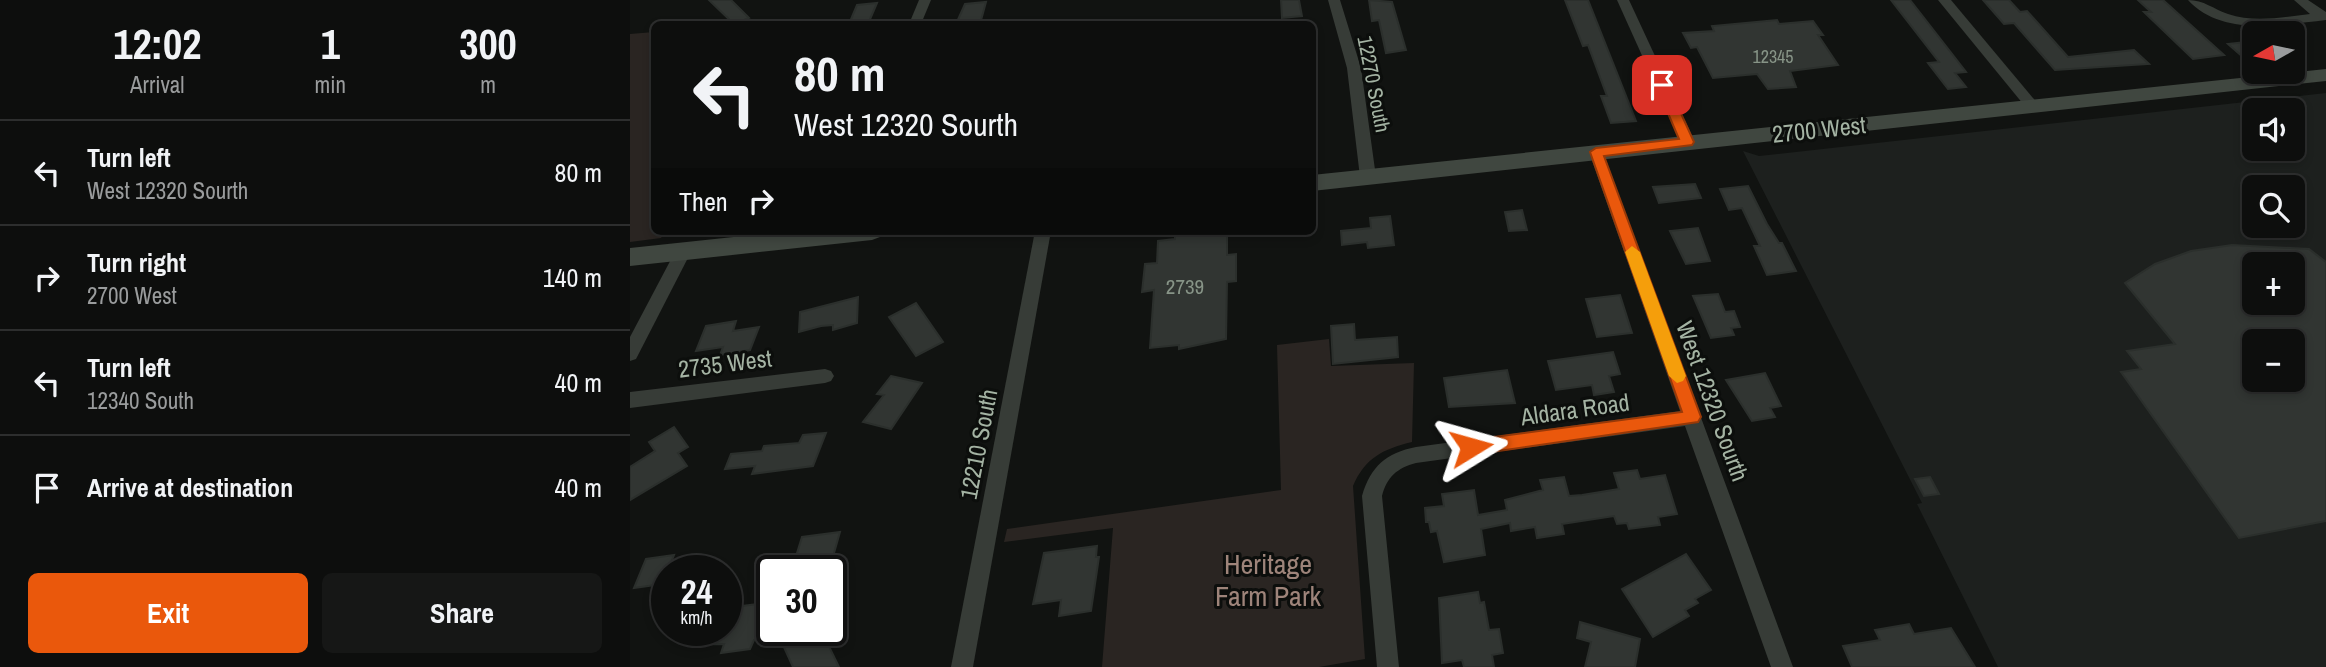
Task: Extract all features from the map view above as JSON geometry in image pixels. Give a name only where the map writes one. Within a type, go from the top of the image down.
[{"type":"main road","name":"2700 West","points":[[1316,183],[2326,75]]},
{"type":"main road","points":[[630,257],[820,235]]},
{"type":"street","points":[[916,21],[925,0]]},
{"type":"street","name":"12270 South","points":[[1334,0],[1354,68],[1368,177]]},
{"type":"street","points":[[1623,0],[1688,142]]},
{"type":"street","points":[[1944,0],[2033,107]]},
{"type":"street","points":[[2194,0],[2211,13],[2240,22],[2323,16]]},
{"type":"street","points":[[2300,0],[2323,16]]},
{"type":"street","name":"West 12320 Sourth","points":[[1596,152],[1782,667]]},
{"type":"street","name":"12210 South","points":[[962,667],[1042,235]]},
{"type":"street","points":[[630,354],[683,252]]},
{"type":"street","name":"2735 West","points":[[630,400],[825,376]]},
{"type":"street","name":"Aldara Road","points":[[1388,667],[1371,496],[1375,479],[1384,467],[1397,459],[1416,455],[1692,417]]},
{"type":"shaded area","points":[[2326,93],[2326,667],[1998,667],[1917,504],[1922,503],[1743,151],[1759,156],[2242,102],[2242,161],[2305,161],[2305,98],[2281,98]]},
{"type":"green space","points":[[651,32],[651,235],[663,235],[661,238],[630,242],[630,34]]},
{"type":"green space","name":"Heritage Farm Park","points":[[1329,339],[1331,366],[1414,363],[1412,442],[1376,456],[1363,468],[1353,486],[1365,659],[1319,667],[1102,667],[1113,528],[1004,542],[1007,529],[1281,490],[1277,345]]},
{"type":"building","points":[[709,0],[731,0],[749,18],[731,21]]},
{"type":"building","points":[[1281,0],[1299,0],[1302,16],[1282,18]]},
{"type":"building","points":[[1369,0],[1392,2],[1406,50],[1386,53],[1379,20],[1372,21]]},
{"type":"building","points":[[1565,0],[1588,0],[1636,121],[1611,123],[1601,96],[1607,96],[1588,45],[1583,46]]},
{"type":"building","points":[[1891,0],[1910,0],[1966,72],[1955,73],[1966,87],[1948,89],[1928,63],[1939,62]]},
{"type":"building","points":[[1983,0],[2009,0],[2020,12],[2027,11],[2068,57],[2134,50],[2149,64],[2055,70],[2014,23],[2004,24]]},
{"type":"building","points":[[2138,0],[2163,0],[2224,55],[2193,59],[2144,12],[2151,12]]},
{"type":"building","points":[[986,2],[981,21],[957,21],[965,4]]},
{"type":"building","points":[[877,3],[869,21],[850,21],[857,5]]},
{"type":"building","points":[[1777,20],[1779,24],[1813,21],[1823,35],[1818,35],[1838,65],[1790,71],[1796,87],[1768,89],[1757,74],[1713,78],[1697,47],[1691,48],[1683,33],[1714,31],[1712,26]]},
{"type":"building","points":[[2242,42],[2242,56],[2228,44]]},
{"type":"building","points":[[1695,184],[1701,198],[1659,203],[1653,187]]},
{"type":"building","points":[[1748,186],[1767,224],[1779,243],[1782,243],[1796,271],[1767,275],[1754,246],[1760,246],[1742,208],[1729,210],[1720,189]]},
{"type":"building","points":[[1522,210],[1527,230],[1509,231],[1505,212]]},
{"type":"building","points":[[1390,216],[1394,245],[1368,248],[1367,242],[1342,245],[1341,231],[1371,228],[1370,218]]},
{"type":"building","points":[[1698,228],[1710,261],[1686,264],[1670,231]]},
{"type":"building","points":[[1175,235],[1227,235],[1227,255],[1236,254],[1236,281],[1227,282],[1226,339],[1179,349],[1179,345],[1150,348],[1154,290],[1142,292],[1145,264],[1157,263],[1158,241],[1175,239]]},
{"type":"building","points":[[2232,245],[2309,249],[2326,262],[2326,521],[2239,538],[2121,372],[2141,369],[2127,351],[2175,344],[2125,283],[2155,264],[2191,251]]},
{"type":"building","points":[[1718,294],[1725,312],[1734,311],[1740,327],[1731,328],[1734,335],[1711,338],[1693,296]]},
{"type":"building","points":[[1620,295],[1632,333],[1597,337],[1586,299]]},
{"type":"building","points":[[858,297],[857,323],[833,330],[833,325],[799,332],[800,312]]},
{"type":"building","points":[[916,303],[943,342],[916,356],[889,317]]},
{"type":"building","points":[[736,321],[733,331],[759,327],[750,350],[720,355],[723,347],[696,351],[706,326]]},
{"type":"building","points":[[1354,324],[1355,340],[1397,337],[1398,357],[1333,364],[1331,326]]},
{"type":"building","points":[[1613,352],[1620,374],[1609,376],[1614,392],[1594,395],[1592,385],[1556,390],[1548,361]]},
{"type":"building","points":[[1507,370],[1515,403],[1449,407],[1444,378]]},
{"type":"building","points":[[1765,373],[1781,406],[1770,408],[1775,417],[1752,421],[1726,380]]},
{"type":"building","points":[[891,376],[922,383],[891,429],[863,422],[884,395],[877,394]]},
{"type":"building","points":[[674,427],[688,447],[678,453],[687,466],[630,500],[630,467],[655,451],[649,442]]},
{"type":"building","points":[[826,433],[813,466],[752,474],[755,466],[725,469],[731,454],[762,451],[764,446],[799,443],[803,435]]},
{"type":"building","points":[[1637,470],[1640,479],[1665,475],[1677,514],[1658,517],[1660,525],[1629,529],[1627,523],[1617,524],[1614,516],[1562,524],[1564,534],[1537,538],[1535,527],[1511,531],[1510,523],[1481,529],[1485,555],[1444,562],[1437,531],[1431,532],[1429,522],[1426,522],[1425,508],[1444,506],[1442,494],[1474,490],[1478,515],[1507,510],[1505,500],[1543,490],[1540,480],[1564,477],[1569,496],[1582,495],[1619,489],[1614,473]]},
{"type":"building","points":[[1930,477],[1939,494],[1924,496],[1915,479]]},
{"type":"building","points":[[840,532],[833,555],[796,555],[802,537]]},
{"type":"building","points":[[1097,546],[1096,557],[1099,557],[1091,611],[1059,616],[1061,600],[1033,604],[1044,553]]},
{"type":"building","points":[[1686,554],[1711,590],[1695,599],[1698,603],[1685,610],[1689,616],[1653,637],[1622,589]]},
{"type":"building","points":[[651,558],[651,586],[634,588],[646,559]]},
{"type":"building","points":[[1478,592],[1480,603],[1484,602],[1489,630],[1499,629],[1503,653],[1492,655],[1494,667],[1464,667],[1462,660],[1442,663],[1439,598]]},
{"type":"building","points":[[756,604],[756,640],[750,649],[721,653],[723,646],[742,646],[742,606]]},
{"type":"building","points":[[1580,622],[1640,639],[1635,667],[1585,667],[1591,642],[1577,638]]},
{"type":"building","points":[[1909,624],[1914,634],[1951,628],[1975,667],[1852,667],[1843,646],[1880,640],[1875,630]]},
{"type":"building","points":[[783,646],[829,646],[839,667],[793,667]]},
{"type":"slow traffic","points":[[1632,252],[1677,376]]},
{"type":"route","points":[[1471,447],[1692,417],[1596,152],[1688,142],[1662,85]]}]
